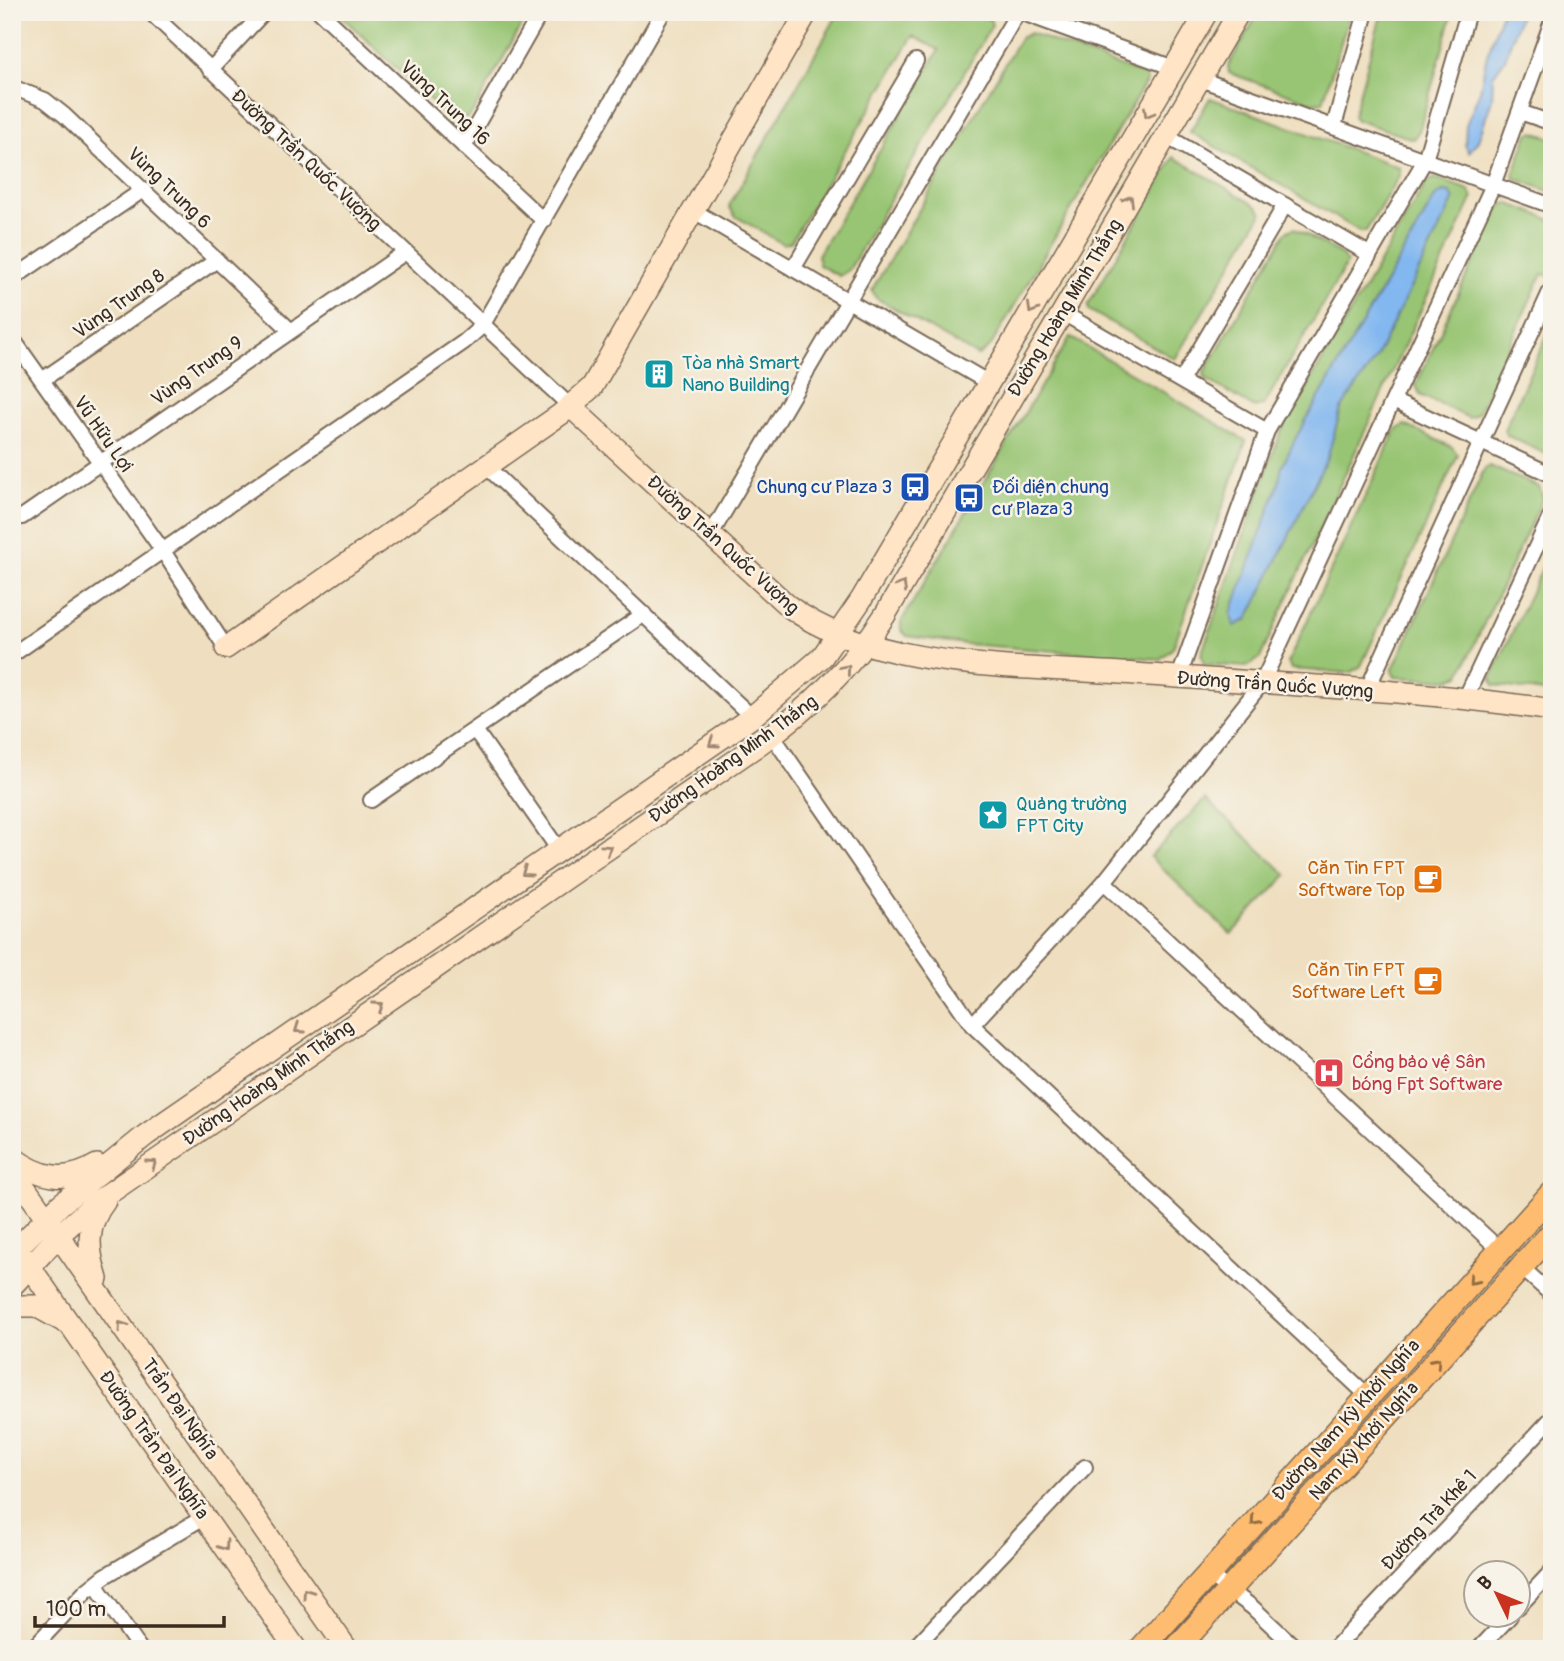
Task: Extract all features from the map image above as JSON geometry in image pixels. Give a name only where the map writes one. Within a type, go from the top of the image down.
[{"type":"main road","points":[[226,648],[571,407],[598,379],[807,12]]},
{"type":"main road","name":"Đường Hoàng Minh Thắng","points":[[14,1248],[46,1217],[146,1135],[752,717],[809,670],[839,636],[1208,12]]},
{"type":"main road","name":"Đường Hoàng Minh Thắng","points":[[12,1286],[59,1235],[120,1186],[772,735],[834,683],[866,644],[1239,12]]},
{"type":"main road","points":[[1174,68],[1200,79]]},
{"type":"main road","points":[[989,383],[1013,397]]},
{"type":"main road","name":"Đường Trần Quốc Vượng","points":[[571,407],[787,605],[839,636],[866,644],[953,660],[1465,699],[1552,710]]},
{"type":"main road","points":[[559,850],[574,872]]},
{"type":"main road","points":[[12,1157],[41,1175],[65,1178],[89,1170],[146,1135]]},
{"type":"main road","name":"Trần Đại Nghĩa","points":[[12,1169],[347,1649]]},
{"type":"main road","points":[[103,1298],[91,1259],[89,1236],[100,1208],[120,1186]]},
{"type":"main road","name":"Đường Nam Kỳ Khởi Nghĩa","points":[[1141,1649],[1552,1193]]},
{"type":"main road","name":"Nam Kỳ Khởi Nghĩa","points":[[1177,1649],[1552,1233]]},
{"type":"main road","name":"Đường Trần Đại Nghĩa","points":[[14,1248],[30,1267],[296,1649]]},
{"type":"main road","points":[[12,1306],[43,1308],[73,1329]]},
{"type":"street","name":"Đường Trần Quốc Vượng","points":[[150,12],[571,407]]},
{"type":"street","points":[[210,70],[264,12]]},
{"type":"street","name":"Vùng Trung 16","points":[[320,12],[544,221]]},
{"type":"street","points":[[464,147],[541,12]]},
{"type":"street","points":[[12,655],[464,342],[482,326],[663,12]]},
{"type":"street","points":[[710,536],[1019,12],[1174,68]]},
{"type":"street","points":[[1334,126],[1366,12]]},
{"type":"street","points":[[1179,677],[1267,431],[1424,160],[1468,12]]},
{"type":"street","points":[[972,1025],[1104,882],[1262,683],[1493,185],[1552,21]]},
{"type":"street","points":[[793,269],[916,61]]},
{"type":"street","points":[[1200,79],[1552,206]]},
{"type":"street","name":"Vùng Trung 6","points":[[12,87],[45,100],[64,115],[290,330]]},
{"type":"street","points":[[1520,111],[1552,123]]},
{"type":"street","points":[[1166,136],[1369,254]]},
{"type":"street","points":[[12,279],[143,190]]},
{"type":"street","points":[[1181,381],[1285,205]]},
{"type":"street","points":[[694,211],[989,383]]},
{"type":"street","name":"Vùng Trung 9","points":[[15,520],[404,253]]},
{"type":"street","name":"Vùng Trung 8","points":[[42,380],[217,260]]},
{"type":"street","points":[[1366,692],[1551,290]]},
{"type":"street","points":[[1063,313],[1267,431]]},
{"type":"street","name":"Vũ Hữu Lợi","points":[[12,338],[163,551],[226,648]]},
{"type":"street","points":[[1393,401],[1552,475]]},
{"type":"street","points":[[487,467],[752,717]]},
{"type":"street","points":[[1465,699],[1552,513]]},
{"type":"street","points":[[371,800],[644,614]]},
{"type":"street","points":[[475,730],[559,850]]},
{"type":"street","points":[[772,735],[972,1025],[1368,1395]]},
{"type":"street","points":[[1104,882],[1500,1250]]},
{"type":"street","points":[[1521,1267],[1552,1294]]},
{"type":"street","name":"Đường Trà Khê 1","points":[[1334,1649],[1549,1426]]},
{"type":"street","points":[[913,1649],[1085,1467]]},
{"type":"street","points":[[32,1649],[95,1584],[204,1517]]},
{"type":"street","points":[[1532,1592],[1552,1571]]},
{"type":"street","points":[[1208,1574],[1252,1607],[1297,1649]]},
{"type":"street","points":[[95,1584],[140,1649]]},
{"type":"street","points":[[1479,1649],[1496,1630]]},
{"type":"green space","points":[[337,12],[529,12],[473,112],[458,120],[448,117]]},
{"type":"green space","points":[[839,12],[974,12],[990,19],[992,25],[849,270],[839,276],[819,265],[818,255],[939,50],[913,36],[791,242],[783,244],[735,216],[729,206]]},
{"type":"green space","points":[[1259,12],[1350,12],[1323,102],[1314,103],[1229,73],[1228,66]]},
{"type":"green space","points":[[1382,12],[1453,12],[1419,131],[1413,139],[1356,120],[1353,116]]},
{"type":"green space","points":[[1030,33],[1144,75],[1147,80],[990,347],[978,356],[876,298],[872,290],[1020,38]]},
{"type":"green space","points":[[1210,98],[1399,167],[1400,174],[1366,231],[1361,232],[1190,132]]},
{"type":"green space","points":[[1533,132],[1552,138],[1552,192],[1516,179],[1513,175],[1528,134]]},
{"type":"green space","points":[[1174,157],[1258,207],[1262,213],[1175,359],[1089,310],[1088,305]]},
{"type":"green space","points":[[1435,178],[1469,190],[1473,197],[1260,658],[1247,667],[1204,664],[1201,655],[1281,431],[1426,183]]},
{"type":"green space","points":[[1507,203],[1552,220],[1552,277],[1542,274],[1478,413],[1469,418],[1420,395],[1416,385],[1498,208]]},
{"type":"green space","points":[[1294,228],[1341,254],[1347,263],[1264,405],[1255,408],[1206,379],[1204,373],[1286,232]]},
{"type":"green space","points":[[1552,325],[1552,457],[1508,436],[1504,430]]},
{"type":"green space","points":[[1070,337],[1246,441],[1173,648],[1160,659],[965,644],[907,636],[901,630],[901,622]]},
{"type":"green space","points":[[1405,425],[1452,447],[1458,455],[1361,666],[1350,673],[1291,669],[1288,662],[1396,430]]},
{"type":"green space","points":[[1489,466],[1539,487],[1543,498],[1460,675],[1448,680],[1395,677],[1392,671],[1484,470]]},
{"type":"green space","points":[[1552,547],[1552,693],[1494,685],[1491,678]]},
{"type":"green space","points":[[1205,799],[1287,875],[1231,934],[1150,857]]},
{"type":"water","points":[[1502,12],[1521,12],[1505,59],[1493,76],[1492,99],[1478,141],[1469,152],[1465,145],[1466,125],[1480,91],[1486,59]]},
{"type":"water","points":[[1443,192],[1450,193],[1454,199],[1376,358],[1341,409],[1328,456],[1259,597],[1247,620],[1234,626],[1231,614],[1279,483],[1281,469],[1295,439],[1436,196]]},
{"type":"place","name":"Tòa nhà Smart Nano Building","points":[[659,374]]},
{"type":"place","name":"Chung cư Plaza 3","points":[[915,487]]},
{"type":"place","name":"Đối diện chung cư Plaza 3","points":[[969,498]]},
{"type":"place","name":"Quảng trường FPT City","points":[[993,815]]},
{"type":"place","name":"Căn Tin FPT Software Top","points":[[1428,879]]},
{"type":"place","name":"Căn Tin FPT Software Left","points":[[1428,981]]},
{"type":"place","name":"Cổng bảo vệ Sân bóng Fpt Software","points":[[1329,1073]]}]
